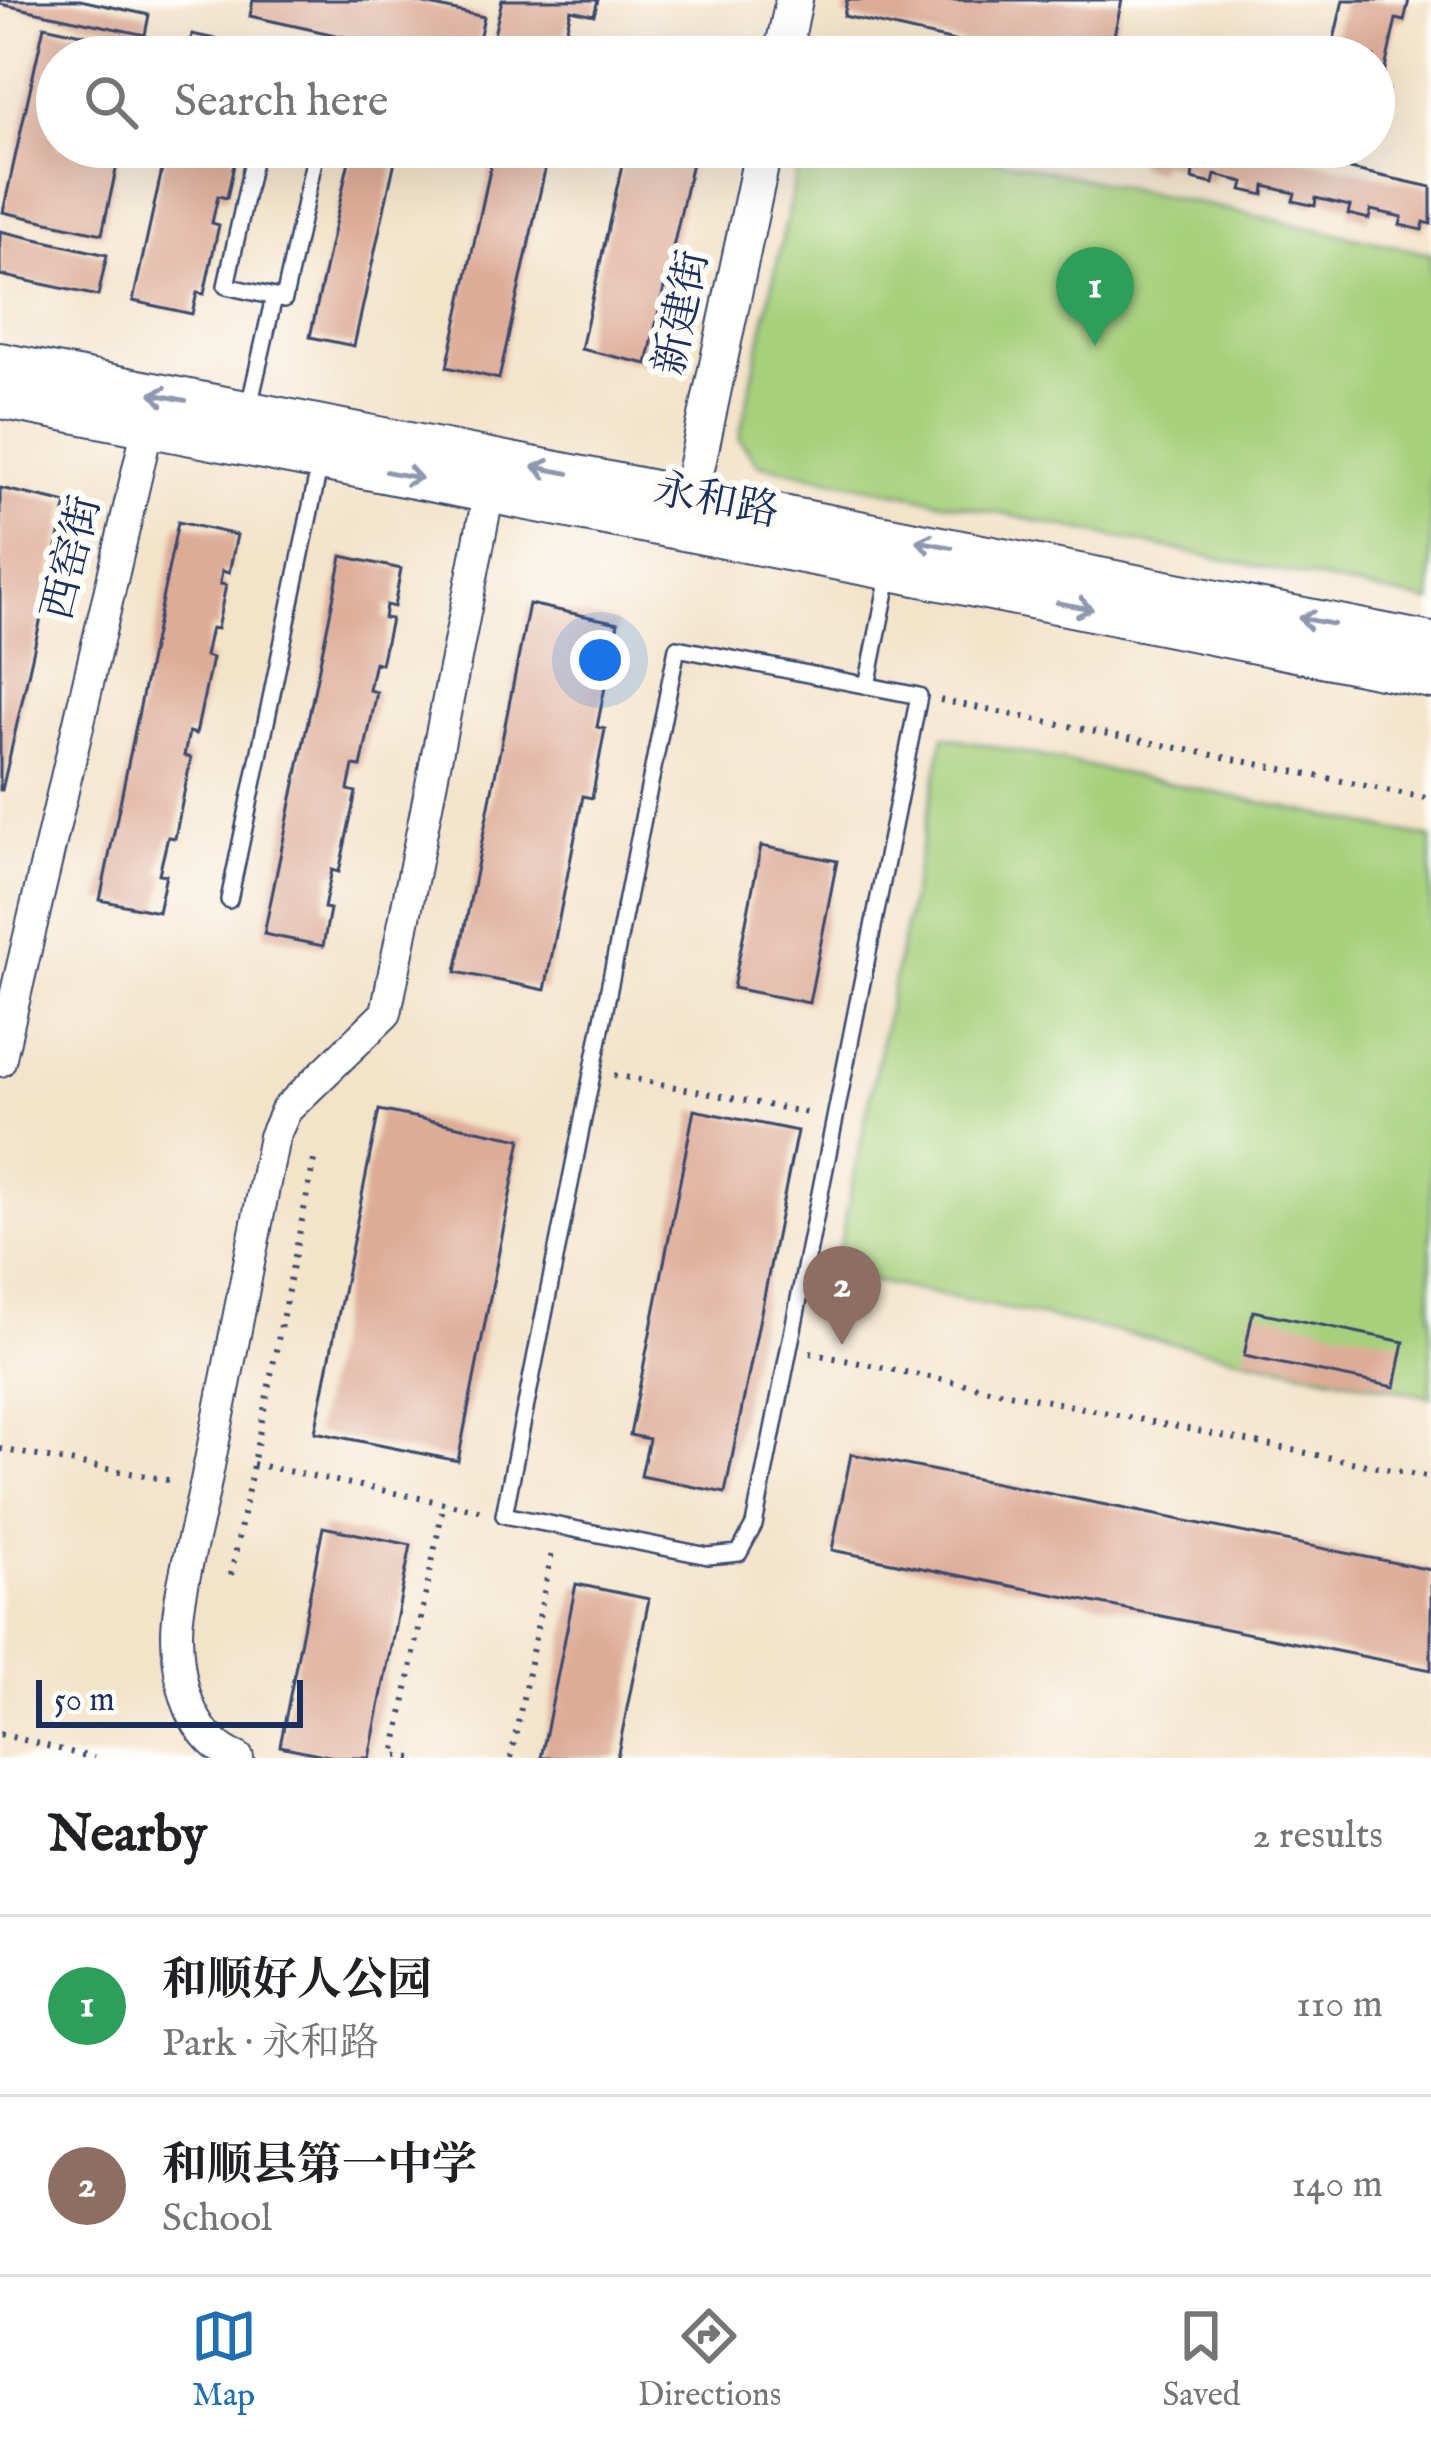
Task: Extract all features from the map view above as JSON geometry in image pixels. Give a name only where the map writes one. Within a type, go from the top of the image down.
[{"type":"main road","name":"永和路","points":[[0,364],[1431,644]]},
{"type":"main road","name":"永和路","points":[[0,398],[891,568],[1431,677]]},
{"type":"street","points":[[786,36],[794,0]]},
{"type":"street","name":"新建街","points":[[690,497],[760,168]]},
{"type":"street","name":"西窑街","points":[[0,1061],[148,426]]},
{"type":"street","points":[[238,1758],[215,1749],[193,1718],[180,1675],[177,1630],[274,1137],[286,1110],[386,1013],[489,491]]},
{"type":"lane","points":[[251,168],[226,286],[284,299],[312,168]]},
{"type":"lane","points":[[248,412],[274,297]]},
{"type":"lane","points":[[229,900],[321,459]]},
{"type":"lane","points":[[867,686],[891,568]]},
{"type":"lane","points":[[677,648],[867,686],[919,696],[754,1525],[739,1553],[708,1556],[504,1515],[677,648]]},
{"type":"path","points":[[919,696],[1431,799]]},
{"type":"path","points":[[593,1070],[835,1119]]},
{"type":"path","points":[[231,1575],[315,1155]]},
{"type":"path","points":[[789,1348],[1431,1478]]},
{"type":"path","points":[[0,1449],[205,1487]]},
{"type":"path","points":[[253,1464],[504,1515]]},
{"type":"path","points":[[412,1758],[394,1754],[444,1502]]},
{"type":"path","points":[[511,1758],[558,1526]]},
{"type":"path","points":[[0,1734],[94,1758]]},
{"type":"green space","points":[[797,168],[1036,168],[1431,254],[1431,602],[758,464],[739,439]]},
{"type":"green space","points":[[944,736],[1431,838],[1431,1397],[834,1273]]},
{"type":"building","points":[[0,0],[80,0],[149,15],[145,35],[0,4]]},
{"type":"building","points":[[253,0],[407,0],[484,17],[480,36],[340,36],[250,16]]},
{"type":"building","points":[[502,0],[598,0],[594,15],[571,10],[565,36],[494,36]]},
{"type":"building","points":[[847,0],[1122,0],[1114,36],[932,36],[844,16]]},
{"type":"building","points":[[1343,0],[1409,0],[1404,21],[1396,19],[1392,36],[1335,36]]},
{"type":"building","points":[[44,26],[91,36],[42,36]]},
{"type":"building","points":[[36,62],[36,168],[116,168],[102,234],[3,212]]},
{"type":"building","points":[[162,168],[233,168],[227,198],[218,196],[212,223],[219,225],[204,294],[197,293],[192,314],[133,301]]},
{"type":"building","points":[[347,168],[393,168],[354,346],[310,337]]},
{"type":"building","points":[[490,168],[545,168],[499,379],[447,367]]},
{"type":"building","points":[[621,168],[691,168],[647,364],[581,349]]},
{"type":"building","points":[[1181,168],[1346,168],[1431,187],[1431,224],[1424,222],[1422,230],[1400,225],[1402,217],[1371,210],[1369,219],[1348,214],[1350,206],[1316,198],[1315,206],[1293,201],[1295,193],[1265,186],[1264,195],[1242,190],[1244,182],[1215,175],[1213,184],[1192,179],[1193,171]]},
{"type":"building","points":[[0,231],[107,255],[98,296],[0,275]]},
{"type":"building","points":[[0,488],[67,503],[2,790],[0,790]]},
{"type":"building","points":[[178,522],[237,535],[229,573],[222,571],[220,584],[226,585],[217,629],[211,628],[205,656],[212,658],[196,734],[189,732],[184,756],[191,758],[175,838],[168,837],[159,874],[166,875],[158,912],[100,900]]},
{"type":"building","points":[[342,556],[401,569],[394,607],[386,605],[384,618],[391,619],[381,664],[375,662],[369,690],[377,692],[361,767],[353,766],[348,790],[356,792],[339,872],[332,870],[323,946],[264,934]]},
{"type":"building","points":[[529,604],[618,623],[597,727],[605,729],[592,798],[583,796],[545,990],[456,972]]},
{"type":"building","points":[[761,846],[837,861],[809,1003],[733,988]]},
{"type":"building","points":[[379,1110],[521,1139],[458,1461],[315,1432]]},
{"type":"building","points":[[694,1110],[797,1131],[725,1493],[641,1476],[649,1439],[630,1435]]},
{"type":"building","points":[[1253,1311],[1404,1342],[1395,1387],[1244,1356]]},
{"type":"building","points":[[851,1454],[1431,1570],[1431,1670],[832,1550]]},
{"type":"building","points":[[323,1527],[411,1545],[369,1758],[338,1758],[280,1746]]},
{"type":"building","points":[[576,1584],[649,1599],[617,1758],[541,1758]]},
{"type":"place","name":"和顺好人公园","points":[[1095,346]]},
{"type":"place","name":"和顺县第一中学","points":[[842,1345]]}]
